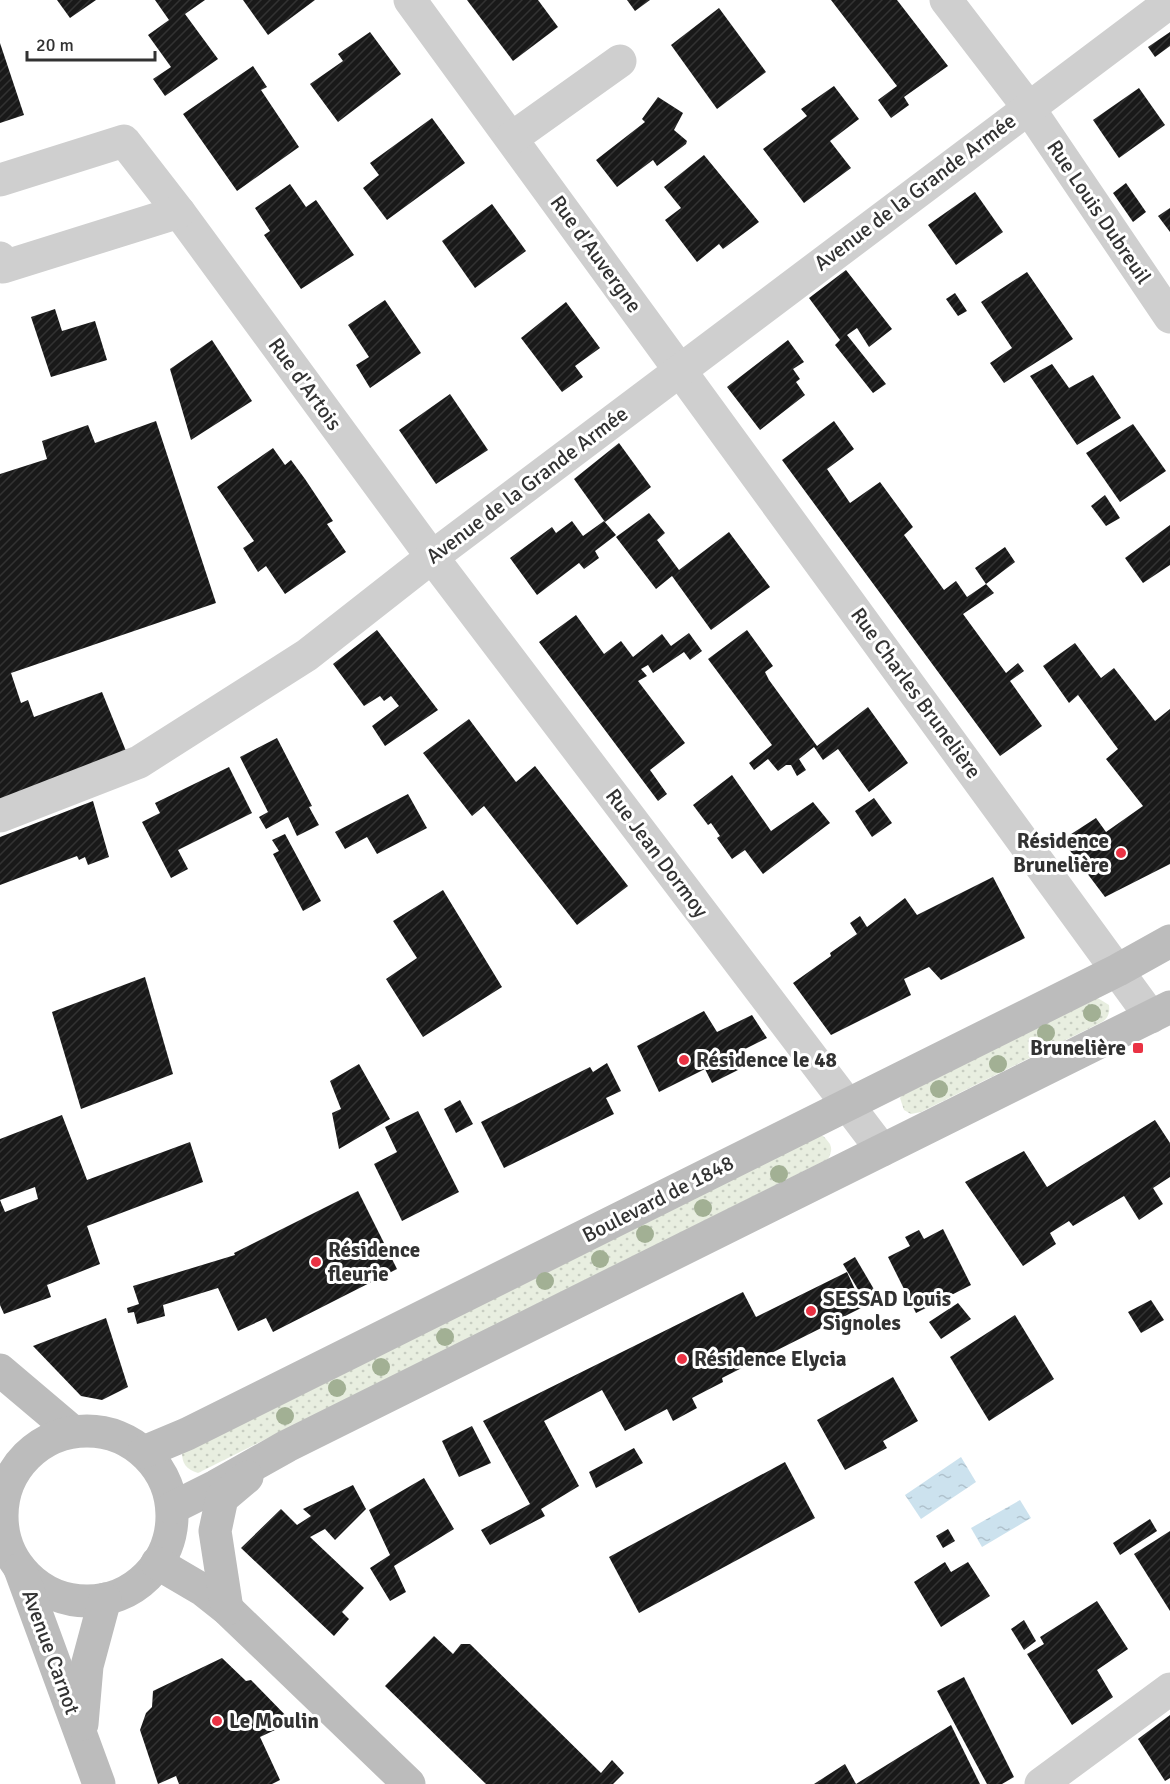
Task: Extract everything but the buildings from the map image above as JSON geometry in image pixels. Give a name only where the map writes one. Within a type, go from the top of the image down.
[{"type":"street","name":"Rue d'Auvergne","points":[[410,0],[680,369]]},
{"type":"street","name":"Rue Louis Dubreuil","points":[[946,0],[1028,107],[1170,317]]},
{"type":"street","name":"Avenue de la Grande Armée","points":[[0,816],[139,762],[307,655],[680,369],[1170,2]]},
{"type":"street","points":[[512,138],[620,61]]},
{"type":"street","name":"Rue d'Artois","points":[[0,180],[124,141],[432,557]]},
{"type":"street","points":[[0,258],[3,267],[178,212]]},
{"type":"street","name":"Rue Charles Brunelière","points":[[680,369],[1118,970],[1160,1012]]},
{"type":"street","name":"Rue Jean Dormoy","points":[[432,557],[882,1150]]},
{"type":"street","name":"Boulevard de 1848","points":[[144,1452],[208,1424],[1118,970],[1170,941]]},
{"type":"street","points":[[172,1508],[286,1446],[1160,1012]]},
{"type":"street","points":[[0,1370],[72,1431]]},
{"type":"street","points":[[72,1431],[98,1431],[123,1438],[144,1452],[158,1468],[168,1488],[172,1508],[169,1537],[158,1563],[143,1579],[126,1591],[105,1599],[81,1601],[58,1596],[37,1585],[20,1569],[8,1549],[2,1527],[4,1473],[46,1441],[72,1431]]},
{"type":"street","points":[[227,1609],[215,1531],[222,1498],[286,1446]]},
{"type":"street","points":[[158,1563],[203,1590],[227,1609],[409,1784]]},
{"type":"street","name":"Avenue Carnot","points":[[20,1569],[99,1784]]},
{"type":"street","name":"Avenue Carnot","points":[[82,1735],[87,1666],[105,1599]]},
{"type":"street","points":[[1041,1784],[1170,1689]]},
{"type":"shaded area","points":[[1096,997],[1109,1005],[1108,1015],[1102,1022],[921,1112],[911,1114],[904,1110],[900,1098],[905,1090]]},
{"type":"shaded area","points":[[817,1136],[823,1136],[830,1144],[831,1152],[828,1159],[198,1473],[190,1470],[184,1463],[182,1452]]},
{"type":"water","points":[[961,1457],[976,1482],[921,1519],[905,1495]]},
{"type":"water","points":[[1020,1500],[1031,1518],[982,1547],[971,1528]]},
{"type":"place","name":"Résidence Brunelière","points":[[1121,853]]},
{"type":"place","name":"Brunelière","points":[[1138,1048]]},
{"type":"place","name":"Résidence le 48","points":[[684,1060]]},
{"type":"place","name":"Résidence fleurie","points":[[316,1262]]},
{"type":"place","name":"SESSAD Louis Signoles","points":[[811,1311]]},
{"type":"place","name":"Résidence Elycia","points":[[682,1359]]},
{"type":"place","name":"Le Moulin","points":[[217,1721]]}]
